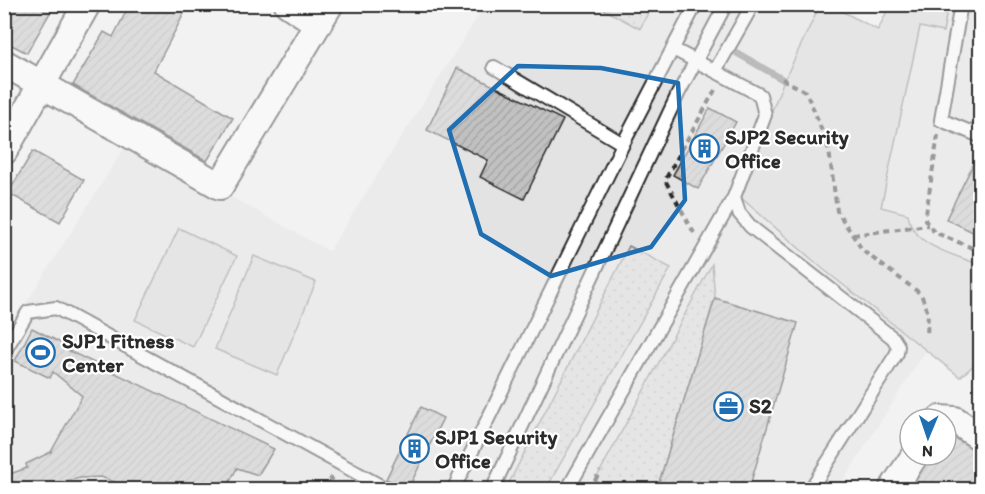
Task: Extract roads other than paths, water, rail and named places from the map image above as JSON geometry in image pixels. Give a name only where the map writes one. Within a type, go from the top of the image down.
[{"type":"street","points":[[4,151],[87,4]]},
{"type":"street","points":[[4,63],[220,186],[323,14],[288,4]]},
{"type":"street","points":[[958,422],[981,437]]},
{"type":"street","points":[[892,489],[907,467]]},
{"type":"lane","points":[[453,489],[623,144],[696,4]]},
{"type":"lane","points":[[492,489],[688,74],[726,4]]},
{"type":"lane","points":[[715,71],[753,4]]},
{"type":"lane","points":[[962,4],[941,120],[981,136]]},
{"type":"lane","points":[[567,489],[734,197],[765,115],[760,95],[673,49]]},
{"type":"lane","points":[[494,67],[623,144]]},
{"type":"lane","points":[[734,197],[739,213],[751,227],[893,338],[898,346],[897,353],[810,489]]},
{"type":"lane","points":[[4,352],[28,312],[56,308],[388,489]]},
{"type":"waterway","points":[[730,49],[782,79]]},
{"type":"place","name":"SJP2 Security Office","points":[[704,149]]},
{"type":"place","name":"SJP1 Fitness Center","points":[[41,353]]},
{"type":"place","name":"S2","points":[[728,406]]},
{"type":"place","name":"SJP1 Security Office","points":[[414,449]]}]
